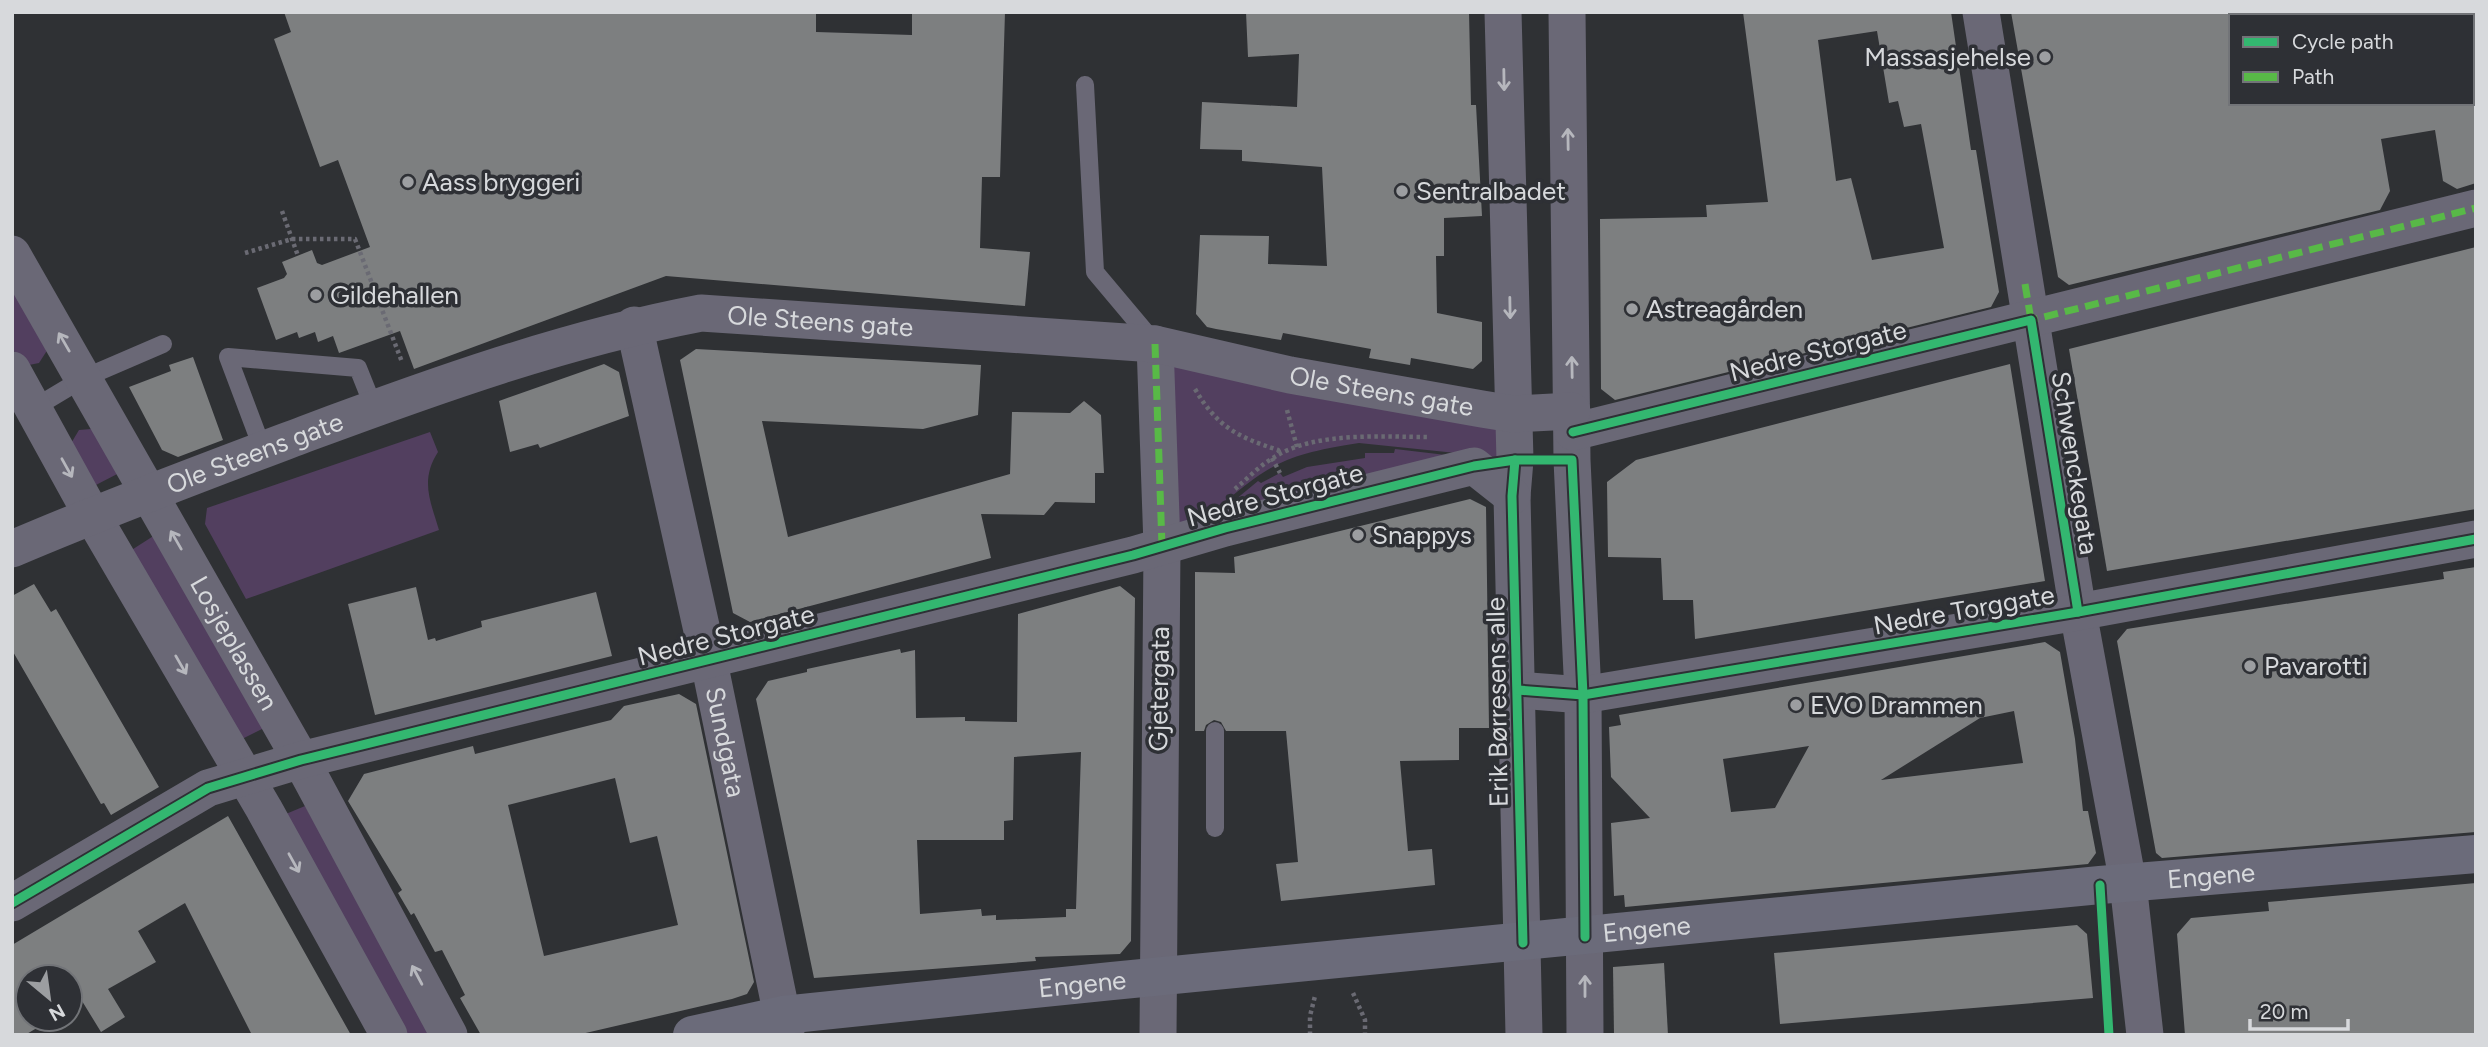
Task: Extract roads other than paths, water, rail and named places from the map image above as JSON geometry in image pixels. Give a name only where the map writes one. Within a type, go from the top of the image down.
[{"type":"street","name":"Erik Børresens alle","points":[[1503,12],[1524,1035]]},
{"type":"street","points":[[1567,12],[1573,421],[1583,695],[1585,1035]]},
{"type":"street","name":"Schwenckegata","points":[[1981,12],[2078,612],[2128,883],[2145,1035]]},
{"type":"street","name":"Nedre Storgate","points":[[1513,414],[1573,421],[2031,320],[2476,208]]},
{"type":"street","name":"Losjeplassen","points":[[12,254],[301,760],[449,1035]]},
{"type":"street","name":"Ole Steens gate","points":[[12,550],[262,450],[447,381],[635,326],[701,313],[1155,344],[1290,375],[1513,414]]},
{"type":"street","name":"Sundgata","points":[[635,326],[709,662],[784,1025]]},
{"type":"street","name":"Gjetergata","points":[[1155,344],[1162,547],[1158,767],[1158,1035]]},
{"type":"street","points":[[12,370],[93,517],[246,778],[389,1035]]},
{"type":"street","name":"Nedre Storgate","points":[[12,903],[208,788],[301,760],[709,662],[1474,466],[1512,496]]},
{"type":"street","name":"Nedre Torggate","points":[[1518,690],[1583,695],[2078,612],[2476,538]]},
{"type":"street","name":"Engene","points":[[692,1035],[1159,977],[2128,883],[2476,854]]},
{"type":"lane","points":[[1084,85],[1095,272],[1155,344]]},
{"type":"lane","points":[[34,408],[85,378],[163,344]]},
{"type":"lane","points":[[262,450],[228,357],[358,368],[374,408]]},
{"type":"lane","points":[[1215,731],[1215,828]]},
{"type":"place","name":"Massasjehelse","points":[[2045,57]]},
{"type":"place","name":"Aass bryggeri","points":[[408,182]]},
{"type":"place","name":"Sentralbadet","points":[[1402,191]]},
{"type":"place","name":"Gildehallen","points":[[316,295]]},
{"type":"place","name":"Astreagården","points":[[1632,309]]},
{"type":"place","name":"Snappys","points":[[1358,535]]},
{"type":"place","name":"Pavarotti","points":[[2250,666]]},
{"type":"place","name":"EVO Drammen","points":[[1796,705]]}]
